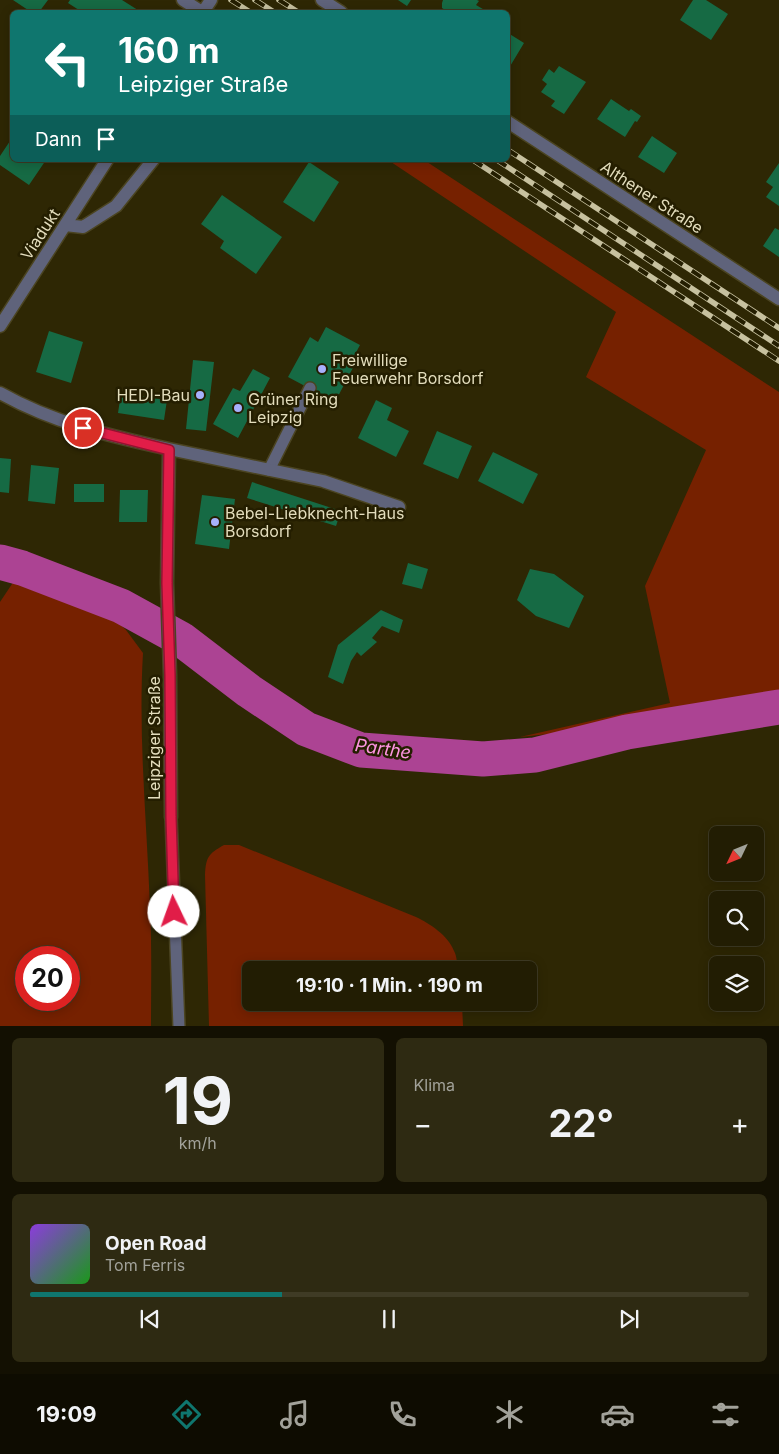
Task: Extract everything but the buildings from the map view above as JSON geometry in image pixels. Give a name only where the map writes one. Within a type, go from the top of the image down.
[{"type":"street","points":[[183,0],[199,10]]},
{"type":"street","points":[[322,0],[338,10]]},
{"type":"street","name":"Althener Straße","points":[[510,123],[779,299]]},
{"type":"street","name":"Viadukt","points":[[0,326],[106,162]]},
{"type":"street","points":[[65,225],[83,227],[116,206],[151,162]]},
{"type":"street","points":[[0,393],[54,419],[97,433],[169,450],[323,481],[399,507]]},
{"type":"street","name":"Leipziger Straße","points":[[169,450],[167,583],[171,817]]},
{"type":"lane","points":[[269,470],[310,388]]},
{"type":"lane","name":"Leipziger Straße","points":[[171,817],[179,1026]]},
{"type":"shaded area","points":[[391,162],[427,162],[779,392],[779,699],[625,726],[520,737],[670,703],[645,586],[706,450],[586,377],[616,312]]},
{"type":"shaded area","points":[[16,578],[111,615],[126,630],[143,653],[142,749],[151,923],[151,1026],[0,1026],[0,602]]},
{"type":"shaded area","points":[[224,845],[239,845],[416,917],[433,927],[448,940],[457,960],[242,961],[242,1011],[462,1011],[463,1026],[209,1026],[205,869],[207,860],[214,851]]},
{"type":"waterway","name":"Parthe","points":[[0,562],[22,568],[121,606],[181,639],[249,691],[306,729],[361,750],[483,759],[535,755],[627,732],[779,707]]},
{"type":"railway","points":[[231,0],[247,10]]},
{"type":"railway","points":[[255,0],[271,10]]},
{"type":"railway","points":[[279,0],[295,10]]},
{"type":"railway","points":[[510,151],[779,328]]},
{"type":"railway","points":[[476,162],[779,361]]},
{"type":"railway","points":[[500,162],[779,346]]},
{"type":"place","name":"Freiwillige Feuerwehr Borsdorf","points":[[322,369]]},
{"type":"place","name":"HEDI-Bau","points":[[200,395]]},
{"type":"place","name":"Grüner Ring Leipzig","points":[[238,408]]},
{"type":"place","name":"Bebel-Liebknecht-Haus Borsdorf","points":[[215,522]]},
{"type":"route","points":[[83,428],[169,450],[167,583],[174,912]]}]
